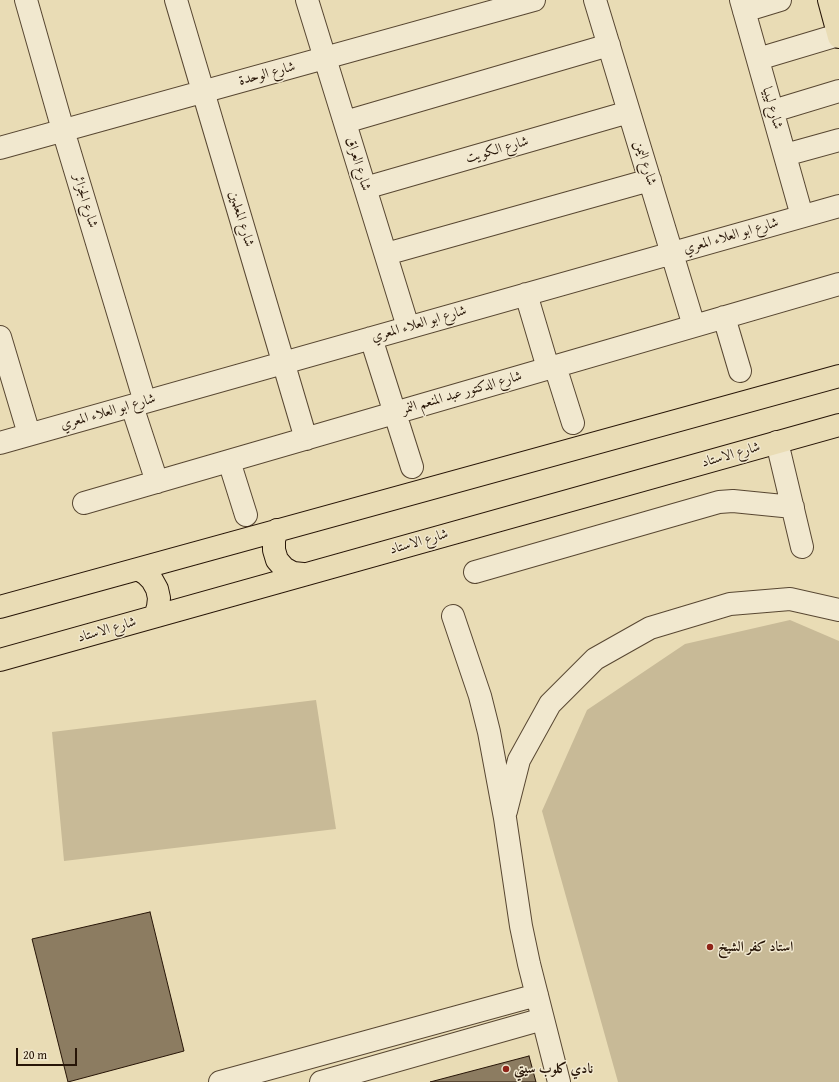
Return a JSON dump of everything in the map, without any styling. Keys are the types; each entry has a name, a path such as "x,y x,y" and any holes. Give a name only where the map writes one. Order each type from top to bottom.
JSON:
{"main road":[{"path":"832,1 839,36"},
{"path":"0,607 839,376"},
{"name":"شارع الاستاد","path":"0,660 839,425"},
{"path":"277,530 274,540 274,550 277,560 284,568 293,573 303,574"},
{"path":"138,569 152,580 157,589 159,603 155,616"}],"street":[{"name":"شارع الجزائر","path":"26,0 139,404 156,482"},
{"name":"شارع المعلمين","path":"176,0 306,439"},
{"name":"شارع العراق","path":"307,0 408,327"},
{"name":"شارع الوحدة","path":"0,148 534,0"},
{"name":"شارع اليمن","path":"595,0 694,326"},
{"path":"743,5 780,0"},
{"name":"شارع ليبيا","path":"743,5 802,216"},
{"path":"758,59 839,36"},
{"path":"345,122 609,45"},
{"path":"773,111 839,91"},
{"name":"شارع الكويت","path":"365,188 629,112"},
{"path":"785,155 839,140"},
{"path":"386,254 650,180"},
{"name":"شارع ابو العلاء المعري","path":"0,443 839,206"},
{"name":"شارع الدكتور عبد المنعم النمر","path":"84,503 839,284"},
{"path":"526,294 573,423"},
{"path":"724,317 740,371"},
{"path":"0,337 29,434"},
{"path":"371,338 412,467"},
{"path":"777,442 802,547"},
{"path":"229,461 246,514"},
{"path":"475,572 719,502 733,501 793,507"},
{"path":"505,818 519,760 550,704 595,659 650,628 730,604 790,599 839,610"},
{"path":"453,616 486,718 505,818 521,926 559,1082"},
{"path":"220,1082 537,995"},
{"path":"321,1082 543,1019"}],"shaded area":[{"name":"استاد كفر الشيخ","path":"790,620 839,641 839,1082 618,1082 542,811 587,710 685,644"},
{"path":"316,700 336,829 64,861 52,732"}],"building":[{"path":"150,912 184,1051 68,1082 32,939"},
{"name":"نادي كلوب سيتي","path":"529,1056 536,1082 430,1082"}],"place":[{"name":"استاد كفر الشيخ","path":"710,947"},
{"name":"نادي كلوب سيتي","path":"506,1069"}]}
